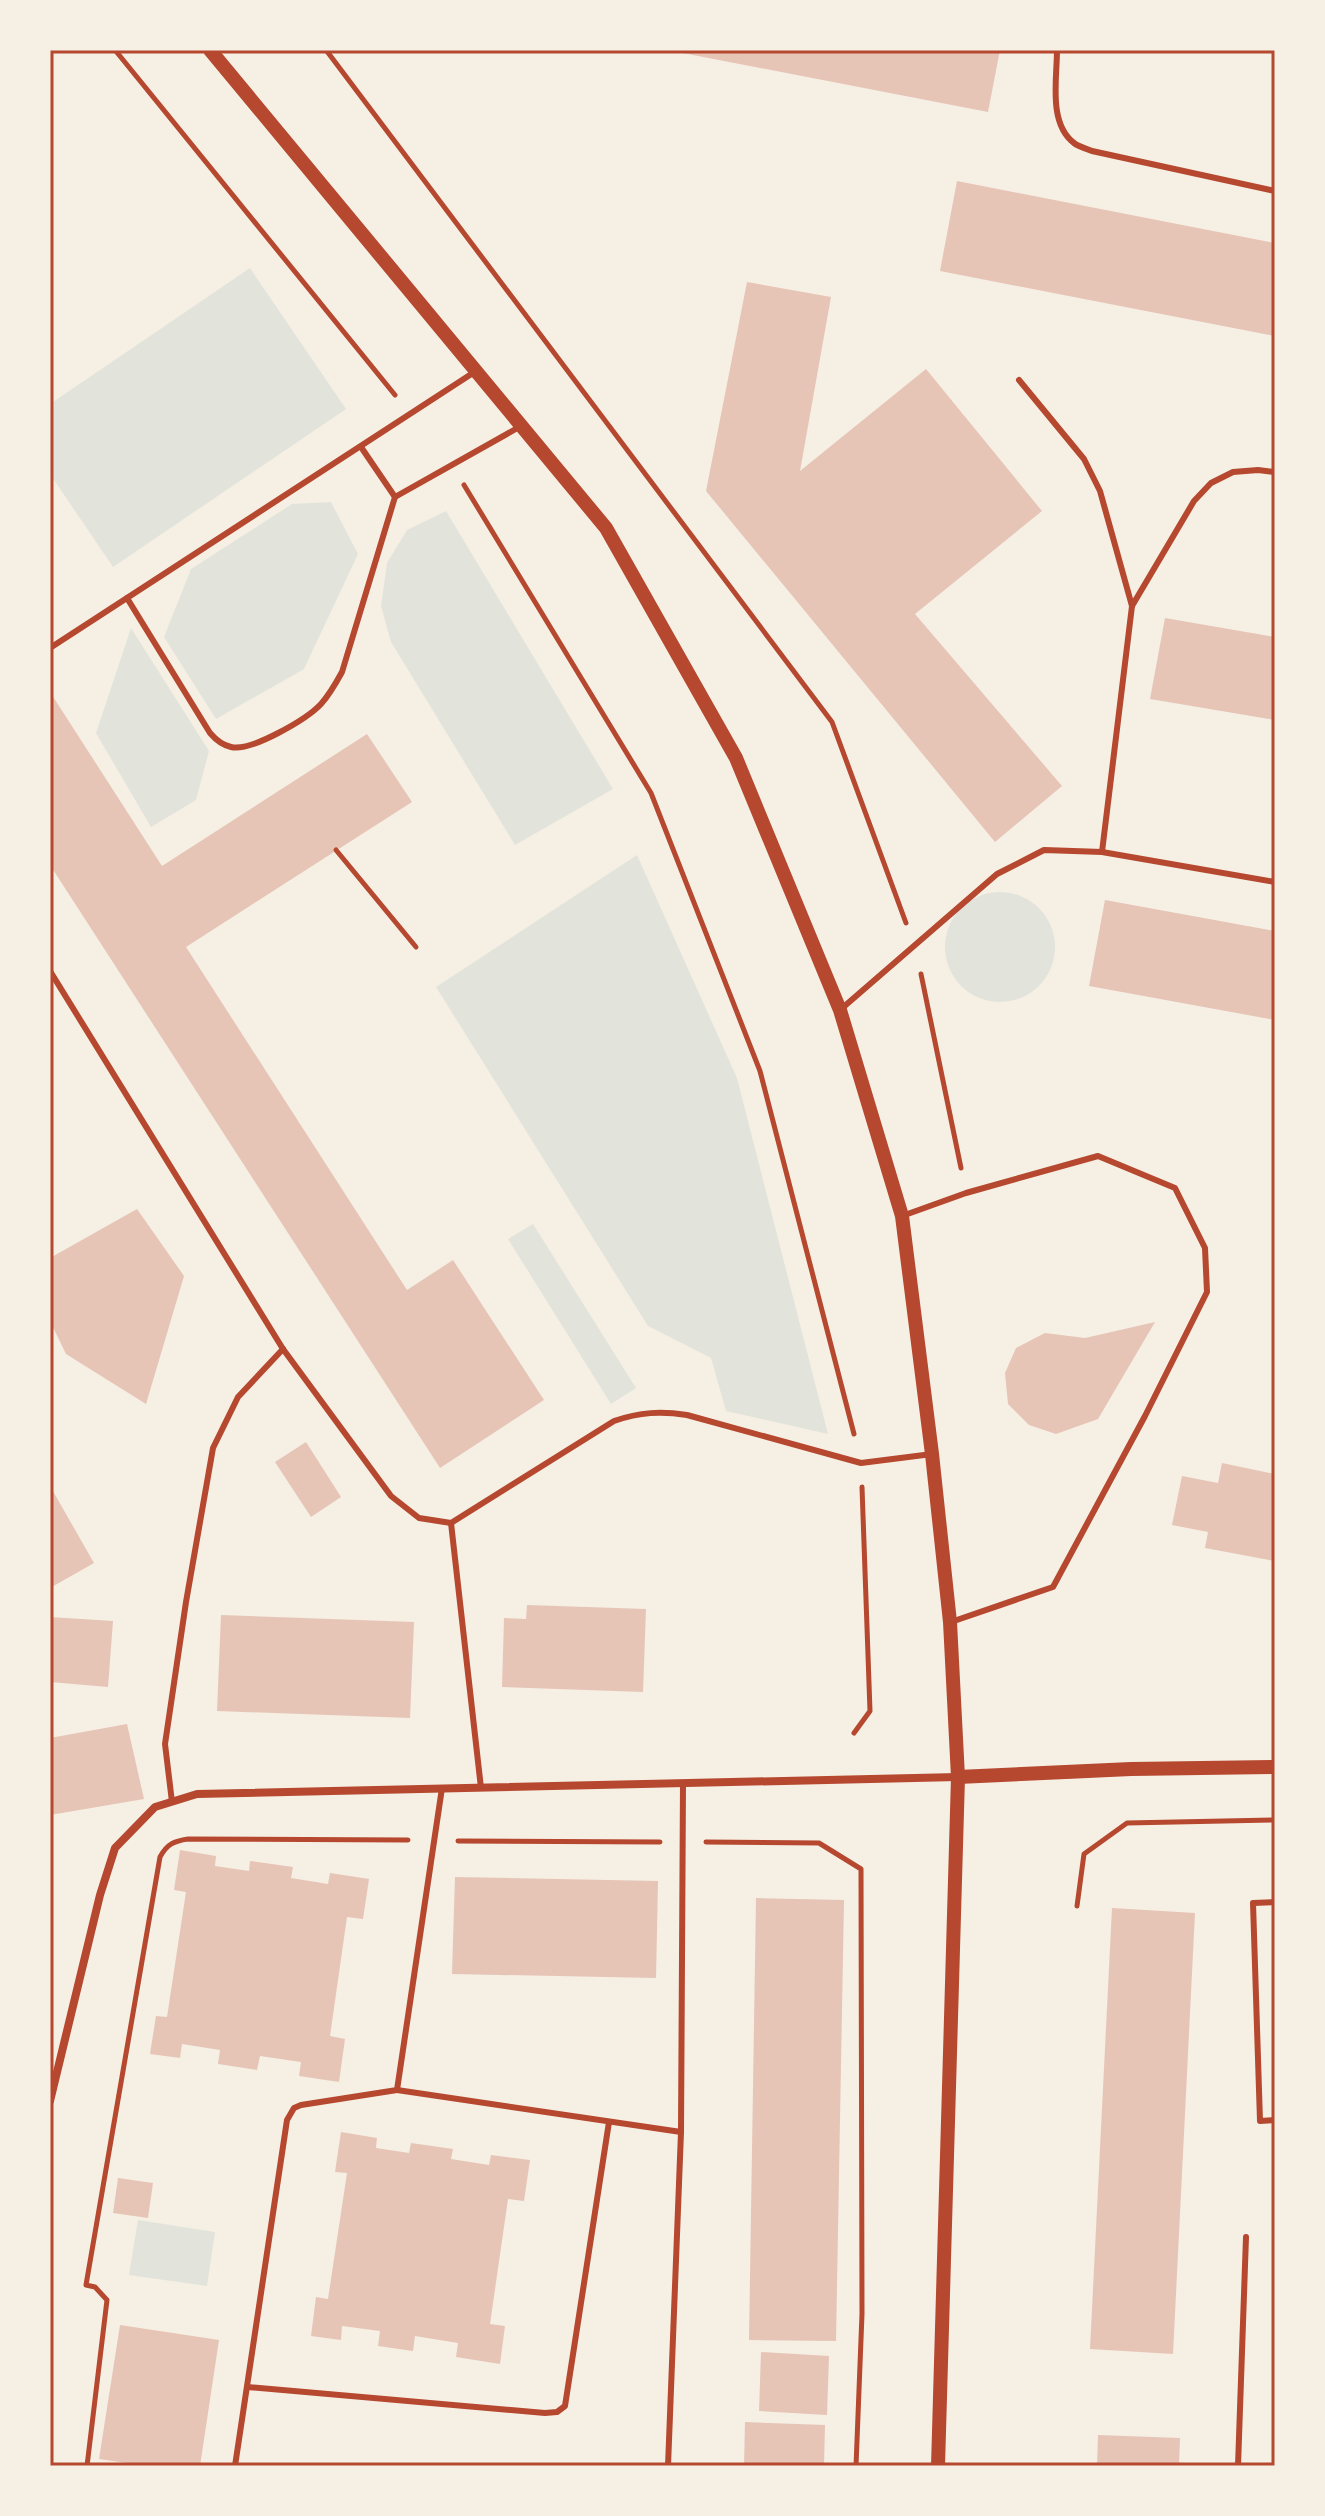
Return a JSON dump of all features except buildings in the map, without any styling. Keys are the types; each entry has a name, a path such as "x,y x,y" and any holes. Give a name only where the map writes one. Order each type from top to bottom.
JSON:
{"street":[{"path":"210,50 606,528 736,758 840,1010 902,1216 950,1622 958,1777 938,2466"},
{"path":"50,2101 100,1895 115,1848 155,1807 197,1794 1275,1767"}],"lane":[{"path":"1057,50 1057,107 1061,126 1074,143 1092,151 1275,191"},
{"path":"50,648 476,371"},
{"path":"1019,380 1084,459 1100,491 1132,606 1102,852"},
{"path":"127,598 210,733 218,742 229,747 242,748 253,744 319,707 332,690 342,672 395,497 521,425"},
{"path":"361,447 395,497"},
{"path":"1132,606 1194,501 1211,483 1233,472 1275,472"},
{"path":"840,1010 997,874 1044,850 1102,852 1275,882"},
{"path":"50,971 283,1349 391,1496 419,1518 451,1523 614,1421 634,1414 663,1411 687,1415 861,1463 932,1454"},
{"path":"902,1216 966,1193 1098,1156 1175,1188 1205,1248 1207,1292 1145,1416 1053,1587 950,1622"},
{"path":"172,1802 165,1744 213,1448 238,1397 283,1349"},
{"path":"451,1523 481,1788"},
{"path":"668,2466 681,2132 683,1783"},
{"path":"397,2090 442,1788"},
{"path":"1275,1902 1253,1903 1260,2121 1275,2120"},
{"path":"235,2466 289,2112 294,2108 397,2090 681,2132"},
{"path":"247,2387 557,2412 565,2406 609,2122"},
{"path":"1238,2466 1246,2237"}],"path":[{"path":"115,50 410,412"},
{"path":"326,50 832,722 915,947 966,1193"},
{"path":"452,466 651,793 760,1071 861,1463 870,1711 854,1733"},
{"path":"336,850 416,947"},
{"path":"1077,1906 1084,1854 1127,1823 1275,1820"},
{"path":"87,2466 107,2300 95,2287 86,2285 160,1857 164,1848 174,1841 188,1839 819,1843 861,1869 862,2314 856,2466"}],"shaded area":[{"path":"250,268 346,409 113,567 50,474 50,404"},
{"path":"331,502 358,554 304,669 216,719 164,637 191,569 292,504"},
{"path":"446,511 613,789 515,845 391,642 381,606 387,563 407,530"},
{"path":"131,628 209,751 196,800 151,827 96,733"},
{"path":"637,855 737,1078 828,1434 726,1411 711,1358 648,1326 436,987"},
{"path":"1000,892 1021,896 1039,908 1051,926 1055,947 1051,968 1039,986 1021,998 1000,1002 979,998 961,986 949,968 945,947 949,926 961,908 979,896"},
{"path":"533,1224 636,1388 611,1404 508,1239"},
{"path":"138,2220 215,2232 207,2286 129,2275"}]}
